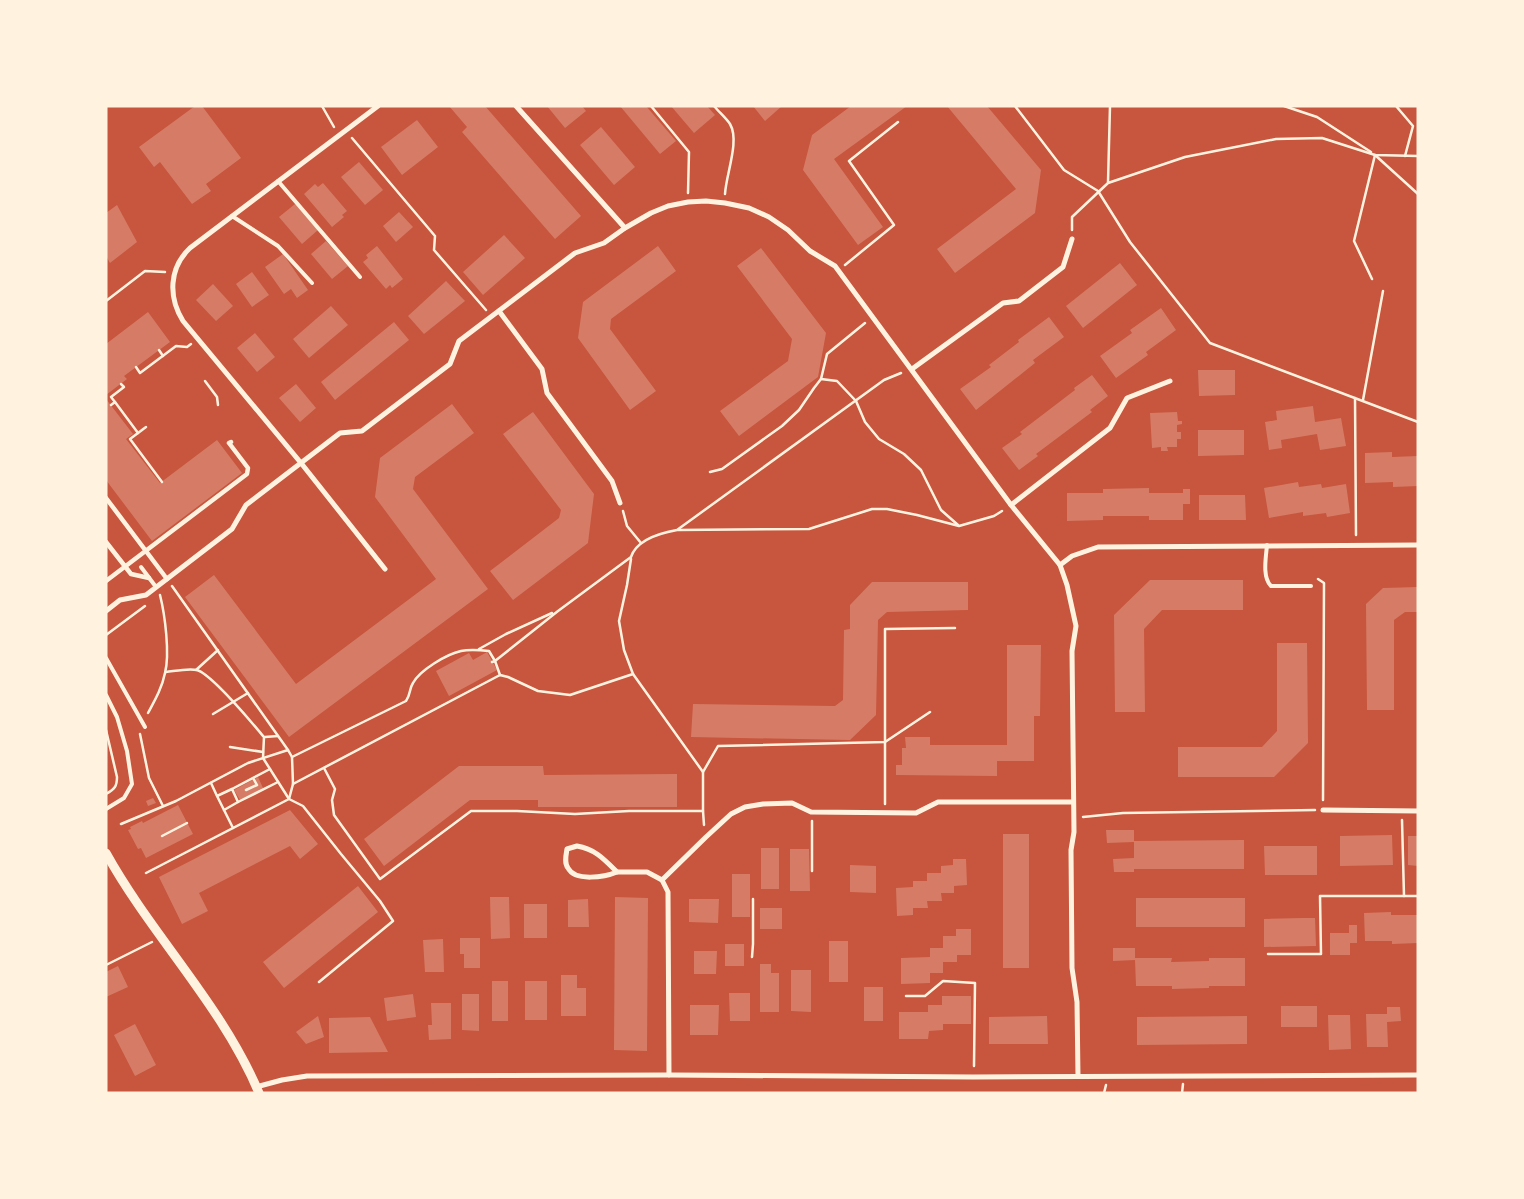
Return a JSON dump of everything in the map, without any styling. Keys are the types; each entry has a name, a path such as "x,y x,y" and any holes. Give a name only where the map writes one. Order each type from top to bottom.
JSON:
{"street":[{"path":"378,106 190,248 184,254 174,272 173,294 183,321 384,569"},
{"path":"516,106 625,228"},
{"path":"106,611 120,600 146,595 232,529 246,505 300,463 340,433 362,431 450,364 460,341 575,253 604,243 652,212 688,202 725,203 749,208 769,217 788,230 810,251 835,266 874,316 1011,504 1060,565 1067,585 1076,626 1072,651 1074,832 1070,850 1072,968 1077,1002 1078,1076"},
{"path":"912,369 1003,303 1019,301 1063,267 1072,239"},
{"path":"499,311 542,369 548,393 612,481 620,503"},
{"path":"1011,504 1110,428 1127,398 1170,380"},
{"path":"106,581 247,474 248,468 230,442"},
{"path":"230,456 236,452"},
{"path":"106,498 167,579"},
{"path":"106,542 131,574 150,578"},
{"path":"1060,565 1072,556 1098,547 1418,545"},
{"path":"662,880 731,814 745,807 792,803 811,812 916,813 938,802 1073,802"},
{"path":"1323,810 1418,811"},
{"path":"616,872 589,848 577,846 566,849 567,868 572,873 590,877 607,876 616,872 647,872 662,880 668,892 669,1075"},
{"path":"107,855 130,895 216,1014 257,1090 282,1080 307,1076 669,1075 974,1077 1418,1075"}],"lane":[{"path":"278,181 360,277"},
{"path":"232,216 278,246 312,283"},
{"path":"1267,545 1266,577 1268,584 1271,586 1310,586"},
{"path":"141,567 156,587"},
{"path":"106,658 144,725"},
{"path":"106,695 117,717 125,743 132,784 124,798 106,809"}],"path":[{"path":"322,106 340,136"},
{"path":"651,106 689,152 688,202"},
{"path":"714,106 730,125 733,135 725,203"},
{"path":"1015,106 1064,170 1098,192 1130,242 1210,344 1418,422"},
{"path":"1108,183 1110,106"},
{"path":"1284,106 1317,117 1375,155 1418,194"},
{"path":"1396,106 1413,126 1405,156"},
{"path":"839,271 894,225 849,161 898,122"},
{"path":"346,131 435,236 434,250 484,306 490,318"},
{"path":"1072,239 1072,217 1108,183 1185,157 1276,139 1322,138 1375,155 1418,156"},
{"path":"1372,279 1354,241 1375,155"},
{"path":"106,300 145,271 174,272"},
{"path":"1362,401 1383,291"},
{"path":"710,472 722,470 782,426 799,410 822,379 827,354 874,316"},
{"path":"136,367 140,373 176,346 187,346 190,344"},
{"path":"159,350 163,356"},
{"path":"677,530 884,380 912,369"},
{"path":"822,379 837,381 856,400 865,422 879,439 904,454 921,470 941,510 958,526"},
{"path":"205,381 217,397 218,405"},
{"path":"111,397 115,391 124,387 121,384"},
{"path":"106,396 111,397 138,433"},
{"path":"1355,398 1356,544"},
{"path":"111,405 115,402"},
{"path":"125,423 129,420"},
{"path":"146,427 130,439 148,466 162,482"},
{"path":"620,503 628,526 641,544"},
{"path":"703,772 634,674 624,650 618,621 627,585 631,558 633,552 641,544 658,534 677,530 809,529 872,509 887,509 958,526 994,516 1011,504"},
{"path":"494,661 558,611 631,558"},
{"path":"1074,817 1124,813 1323,810 1324,583 1314,576 1310,586"},
{"path":"146,873 289,799 293,784 292,757 288,750 167,579"},
{"path":"152,600 160,594 167,656 166,672 162,686 139,732 149,778 163,806"},
{"path":"106,635 144,606"},
{"path":"478,650 506,634 558,611"},
{"path":"884,813 885,629 955,628"},
{"path":"196,670 218,650"},
{"path":"292,757 406,701 410,695 411,685 420,674 442,659 460,651 489,651 500,675"},
{"path":"166,672 196,670 205,674 234,702 264,737 263,758 289,799 303,806 380,901 393,921 319,982"},
{"path":"293,784 500,675 538,691 570,695 634,674"},
{"path":"213,714 248,693"},
{"path":"706,837 702,811 703,772 718,746 885,742 930,712"},
{"path":"106,730 117,777 117,784 114,790 106,794"},
{"path":"264,737 278,736"},
{"path":"230,748 264,752"},
{"path":"121,824 211,783 248,763 288,750"},
{"path":"324,768 335,789 332,800 334,815 380,879 471,811 575,814 629,811 702,811"},
{"path":"217,796 270,769"},
{"path":"253,778 260,791"},
{"path":"224,810 278,782"},
{"path":"211,783 233,828"},
{"path":"246,790 257,785"},
{"path":"232,789 238,802"},
{"path":"1402,811 1404,896"},
{"path":"811,812 812,871"},
{"path":"162,836 187,823"},
{"path":"1268,954 1321,954 1320,896 1418,896"},
{"path":"752,957 753,899"},
{"path":"106,966 160,938"},
{"path":"906,996 925,996 942,981 975,983 974,1077"}],"building":[{"path":"195,106 202,106 241,158 206,184 211,191 192,204 160,162 154,167 139,147"},
{"path":"449,106 485,106 581,216 555,239 462,132 467,127"},
{"path":"547,106 582,106 586,111 565,128"},
{"path":"620,106 646,106 676,141 660,154"},
{"path":"671,106 707,106 715,115 694,133"},
{"path":"753,106 782,106 765,121"},
{"path":"851,106 907,106 834,159 883,227 858,245 803,170 812,135"},
{"path":"947,106 987,106 1041,170 1035,213 955,273 937,249 1016,189"},
{"path":"417,120 438,147 402,175 381,147"},
{"path":"601,127 635,167 614,185 580,145"},
{"path":"359,162 383,190 365,205 341,177"},
{"path":"323,183 347,211 342,215 344,217 332,227 304,194 315,184 318,187"},
{"path":"295,204 318,230 302,244 279,217"},
{"path":"117,205 137,242 110,263 106,256 106,213"},
{"path":"399,212 413,227 396,242 383,226"},
{"path":"504,235 525,258 483,295 463,272"},
{"path":"326,241 348,266 332,279 311,254"},
{"path":"377,246 403,279 392,288 390,285 386,289 363,262 368,258 366,255"},
{"path":"658,246 676,271 611,319 610,329 656,391 630,410 578,338 583,302"},
{"path":"761,248 826,333 818,377 739,436 720,411 788,361 792,339 737,266"},
{"path":"283,254 308,290 297,298 291,289 284,294 265,267"},
{"path":"1120,263 1137,285 1083,328 1066,306"},
{"path":"252,272 269,295 252,307 236,284"},
{"path":"446,281 465,301 424,334 408,316"},
{"path":"213,284 233,306 216,321 196,300"},
{"path":"331,306 348,325 309,358 293,339"},
{"path":"1161,308 1176,330 1146,352 1148,355 1116,378 1100,356 1132,333 1130,330"},
{"path":"148,312 170,342 124,376 127,379 106,395 106,344"},
{"path":"1049,317 1064,337 1033,360 1035,363 976,410 960,389 991,367 989,365"},
{"path":"394,322 409,340 335,400 321,382"},
{"path":"255,333 275,357 257,372 237,348"},
{"path":"1198,370 1235,370 1235,395 1199,396"},
{"path":"1092,375 1108,396 1090,410 1092,412 1036,454 1038,456 1019,470 1002,448 1022,434 1020,432"},
{"path":"296,384 316,408 300,422 279,398"},
{"path":"106,399 133,434 126,439 160,483 217,440 242,473 152,541 106,480"},
{"path":"452,404 474,433 415,477 413,489 488,589 289,737 185,597 214,575 296,684 436,579 375,497 380,458"},
{"path":"1313,406 1315,422 1341,418 1346,446 1320,450 1317,434 1281,440 1282,448 1269,450 1265,422 1277,420 1276,411"},
{"path":"533,412 594,494 588,543 513,600 490,571 559,518 561,510 503,434"},
{"path":"1177,412 1178,421 1182,421 1182,424 1177,425 1177,432 1181,432 1181,439 1177,439 1177,447 1167,447 1168,451 1161,451 1161,447 1152,448 1150,413"},
{"path":"1198,430 1244,430 1244,455 1198,456"},
{"path":"1392,452 1392,457 1418,456 1418,486 1393,487 1393,482 1365,483 1365,453"},
{"path":"1298,482 1299,487 1321,484 1322,488 1346,484 1350,513 1327,517 1326,513 1303,516 1303,512 1269,518 1264,488"},
{"path":"1149,488 1149,493 1183,493 1183,489 1190,489 1190,504 1183,504 1183,520 1149,520 1149,516 1103,516 1103,520 1067,521 1067,493 1103,493 1103,489"},
{"path":"1199,495 1245,495 1246,520 1199,520"},
{"path":"1150,580 1243,580 1243,610 1162,610 1144,629 1145,712 1115,712 1114,615"},
{"path":"872,582 968,582 968,610 887,612 878,620 876,715 850,740 691,737 693,704 835,706 843,700 844,630 850,629 850,605"},
{"path":"1418,587 1418,612 1405,612 1394,620 1394,710 1367,710 1366,604 1383,588"},
{"path":"1277,643 1307,643 1308,743 1274,777 1178,777 1178,747 1262,747 1277,731"},
{"path":"1007,645 1041,645 1040,716 1034,716 1034,761 997,761 997,776 896,775 896,765 902,765 902,748 906,748 905,737 930,737 930,745 1007,745"},
{"path":"487,652 497,670 449,696 436,671 469,653 473,660"},
{"path":"459,766 543,766 544,775 677,774 677,807 538,807 538,800 470,800 384,866 364,839"},
{"path":"258,777 263,788 240,800 234,790"},
{"path":"153,798 156,803 148,806 146,801"},
{"path":"178,805 193,834 146,858 141,848 138,849 128,830 142,821 143,823"},
{"path":"290,810 318,844 300,859 290,846 199,893 208,911 182,924 159,877"},
{"path":"1106,830 1134,830 1134,842 1107,843"},
{"path":"1003,834 1029,834 1029,968 1003,968"},
{"path":"1392,835 1393,865 1340,866 1340,836"},
{"path":"1408,836 1418,836 1418,866 1408,865"},
{"path":"1244,840 1244,869 1134,869 1134,872 1114,872 1113,859 1134,858 1134,841"},
{"path":"1264,846 1317,846 1317,875 1265,875"},
{"path":"761,848 779,848 779,889 761,889"},
{"path":"790,849 809,849 810,891 790,891"},
{"path":"953,859 966,859 967,885 954,886 954,893 941,893 942,901 927,901 928,908 913,908 913,915 897,916 896,888 913,887 913,881 927,881 927,873 941,873 941,866 953,865"},
{"path":"850,865 876,866 876,893 850,892"},
{"path":"732,874 750,874 750,917 732,917"},
{"path":"358,886 378,912 284,988 263,962"},
{"path":"490,897 509,897 510,938 491,939"},
{"path":"615,897 648,898 647,1051 614,1050"},
{"path":"1136,898 1245,898 1245,927 1136,927"},
{"path":"588,899 589,927 568,927 568,900"},
{"path":"689,899 719,899 718,923 689,922"},
{"path":"524,904 547,904 547,938 524,938"},
{"path":"760,908 782,908 782,929 760,929"},
{"path":"1391,912 1391,915 1418,915 1418,943 1392,944 1392,941 1365,941 1364,913"},
{"path":"1315,918 1316,946 1264,947 1264,919"},
{"path":"1349,925 1357,925 1357,943 1350,943 1350,955 1330,955 1330,933 1349,933"},
{"path":"956,929 971,929 971,955 957,955 957,962 943,962 943,973 930,973 930,983 901,984 901,958 930,957 930,948 943,948 943,936 956,936"},
{"path":"460,938 480,938 480,968 464,968 464,954 460,954"},
{"path":"443,939 444,972 425,972 423,940"},
{"path":"829,941 848,941 848,982 829,982"},
{"path":"725,944 744,944 744,966 725,966"},
{"path":"1113,948 1135,948 1135,958 1172,958 1171,962 1209,961 1209,958 1245,958 1245,986 1172,989 1172,986 1136,986 1135,960 1113,961"},
{"path":"694,951 717,951 716,974 694,974"},
{"path":"760,964 771,964 771,973 779,973 779,1012 760,1012"},
{"path":"118,966 128,987 106,997 106,972"},
{"path":"791,970 811,970 811,1012 791,1011"},
{"path":"561,975 577,975 577,988 586,988 586,1016 561,1016"},
{"path":"492,981 508,981 508,1021 492,1021"},
{"path":"525,981 547,981 547,1020 525,1020"},
{"path":"864,987 883,987 883,1021 864,1021"},
{"path":"729,993 750,993 750,1021 730,1021"},
{"path":"413,994 416,1017 387,1021 384,998"},
{"path":"462,994 479,994 479,1031 462,1030"},
{"path":"942,996 971,996 971,1024 943,1024 943,1030 929,1031 928,1039 899,1039 899,1012 928,1012 928,1005 942,1005"},
{"path":"431,1003 451,1003 451,1039 429,1040 428,1025 432,1025"},
{"path":"690,1005 719,1005 718,1035 690,1035"},
{"path":"1281,1006 1317,1006 1317,1027 1281,1027"},
{"path":"1387,1007 1400,1007 1401,1021 1387,1022 1388,1047 1367,1047 1366,1014 1387,1014"},
{"path":"1328,1015 1350,1015 1351,1049 1329,1050"},
{"path":"318,1016 324,1037 306,1044 296,1032"},
{"path":"1047,1016 1048,1044 989,1044 989,1017"},
{"path":"1247,1016 1247,1044 1137,1045 1137,1017"},
{"path":"370,1017 388,1052 329,1053 329,1018"},
{"path":"135,1024 156,1065 135,1076 114,1035"}]}
